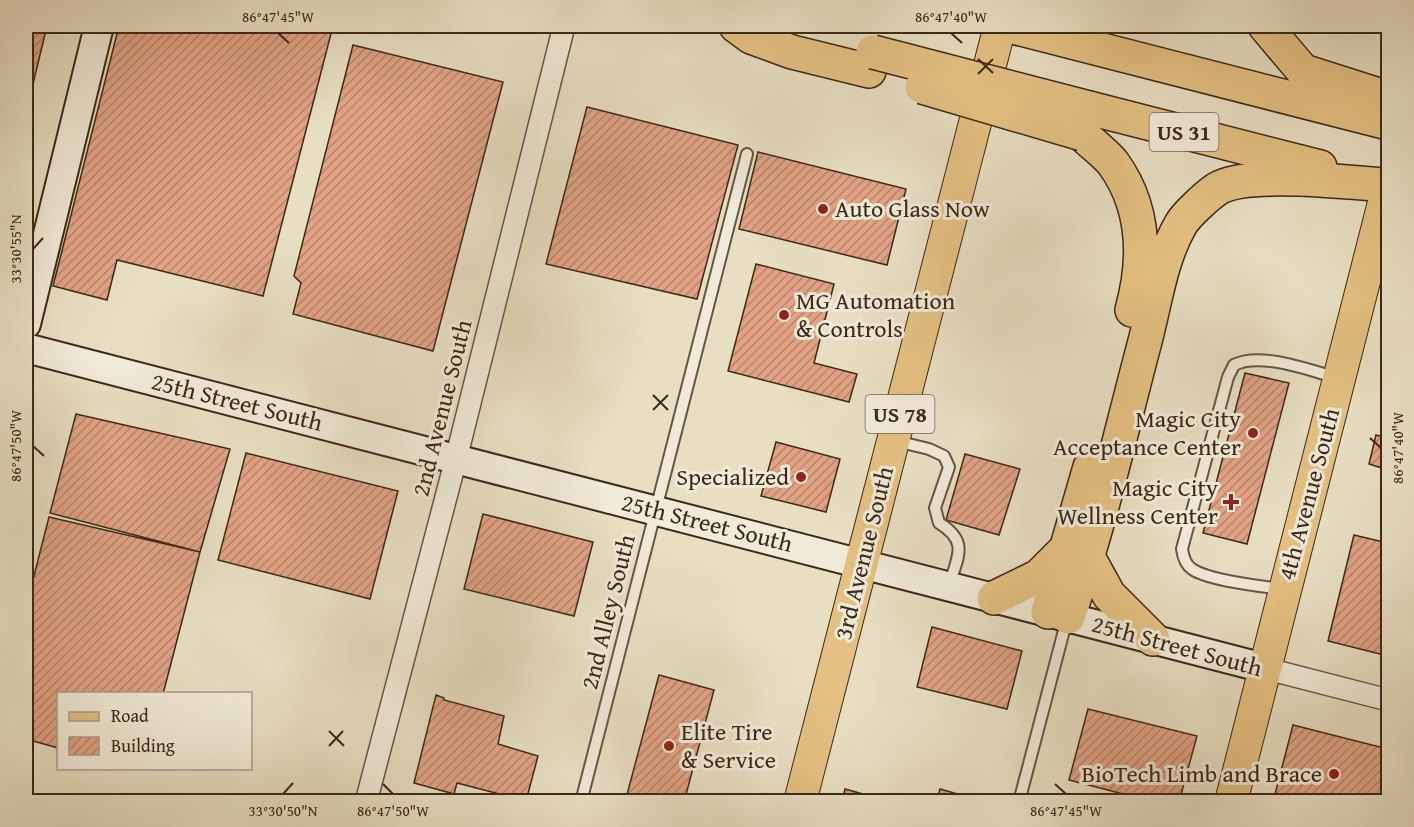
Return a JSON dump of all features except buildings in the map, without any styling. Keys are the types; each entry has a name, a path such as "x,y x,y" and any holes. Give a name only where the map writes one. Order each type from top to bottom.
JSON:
{"highway":[{"path":"736,26 751,37 792,52 871,61"},
{"path":"772,26 871,61 1086,121 1134,200 1141,240 1138,288 1100,430 1077,553 1039,576 994,598"},
{"name":"US 31","path":"1017,26 1104,50 1298,85 1389,123"},
{"path":"1265,26 1298,85 1389,98"},
{"name":"US 31","path":"1086,121 1276,167"},
{"path":"1058,614 1153,312 1163,265 1182,222 1218,188 1248,180 1276,167 1389,185"},
{"path":"1077,553 1110,595 1153,639"}],"main road":[{"name":"3rd Avenue South","path":"800,801 893,440 1017,26"},
{"name":"4th Avenue South","path":"1231,801 1389,185"}],"street":[{"path":"26,324 99,26"},
{"name":"2nd Avenue South","path":"366,801 456,459 564,26"},
{"name":"25th Street South","path":"26,348 1389,700"}],"lane":[{"name":"2nd Alley South","path":"581,801 747,154"},
{"path":"1284,589 1244,584 1192,569 1184,558 1182,549 1228,377 1234,365 1249,360 1269,361 1339,378"},
{"path":"893,440 929,449 944,456 949,467 935,508 939,523 953,532 959,544 949,587"},
{"path":"1019,801 1058,614"}],"place":[{"name":"Auto Glass Now","path":"823,209"},
{"name":"MG Automation & Controls","path":"784,315"},
{"name":"Magic City Acceptance Center","path":"1253,433"},
{"name":"Specialized","path":"801,477"},
{"name":"Magic City Wellness Center","path":"1231,502"},
{"name":"Elite Tire & Service","path":"669,746"},
{"name":"BioTech Limb and Brace","path":"1334,774"}]}
